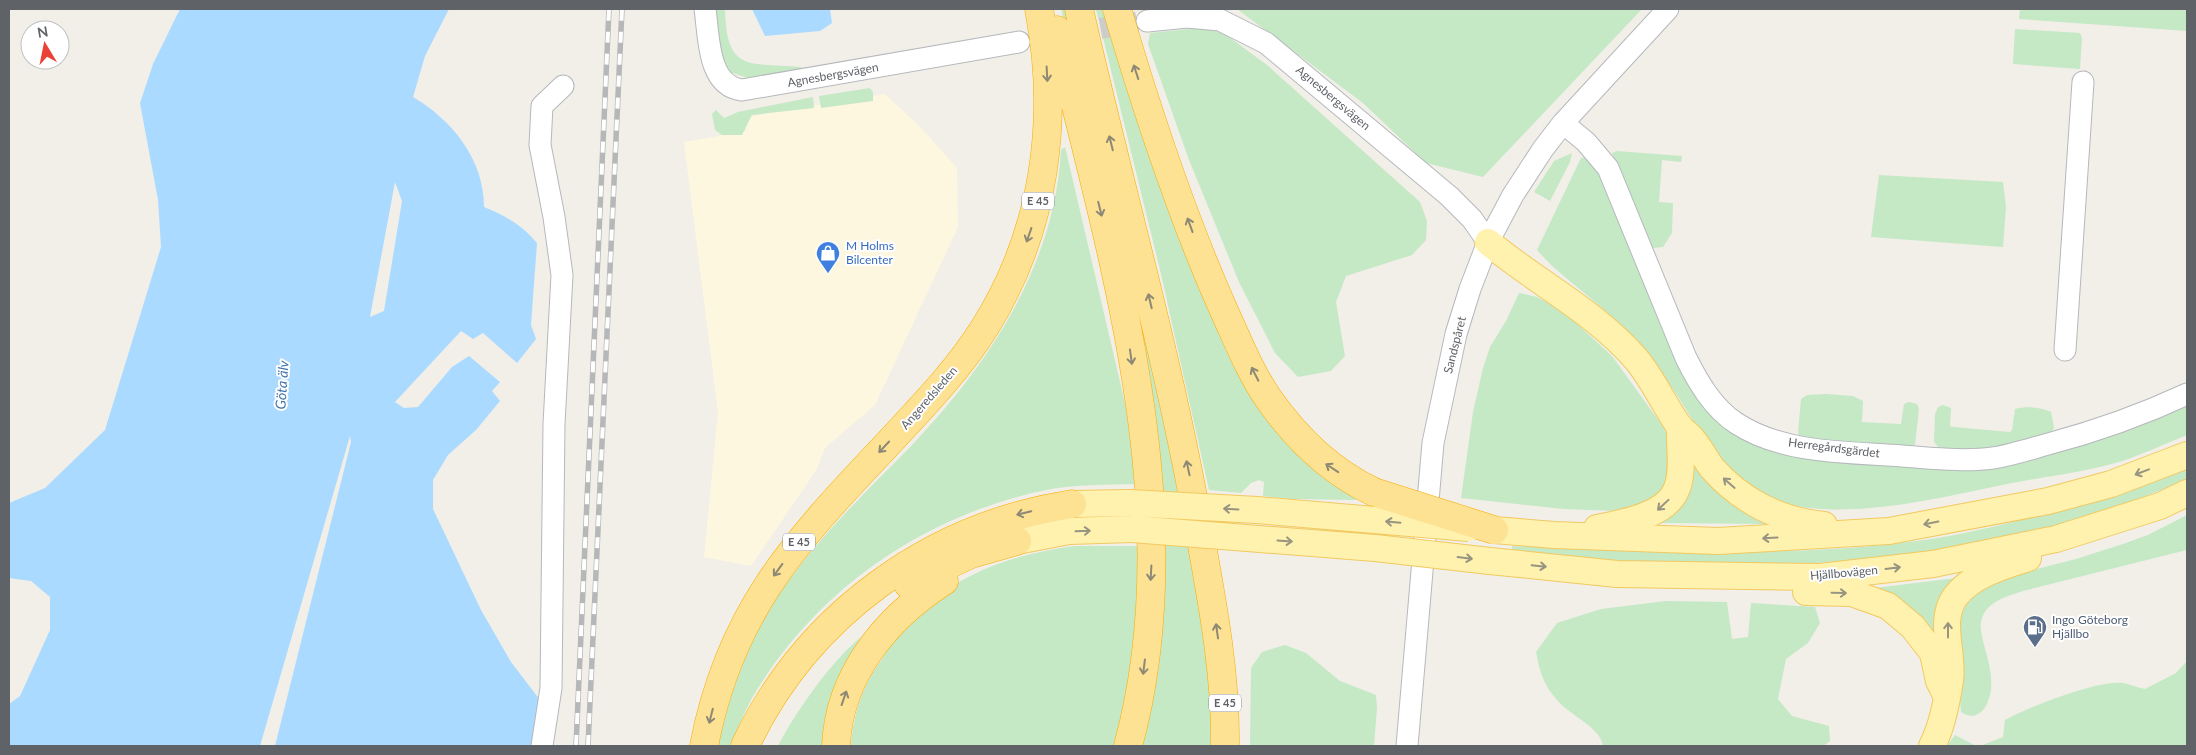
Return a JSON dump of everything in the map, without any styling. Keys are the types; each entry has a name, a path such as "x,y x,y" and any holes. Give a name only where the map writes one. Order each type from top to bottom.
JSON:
{"highway":[{"name":"Angeredsleden","path":"704,746 715,699 728,661 745,621 760,594 819,519 947,378 985,327 1016,269 1037,206 1044,175 1048,132 1045,42 1038,9"},
{"path":"1052,9 1125,311 1149,481 1152,561 1149,618 1143,675 1128,746"},
{"name":"E 45","path":"1079,9 1189,473 1213,602 1221,661 1225,746"},
{"path":"1117,9 1154,128 1206,269 1241,347 1266,395 1304,444 1324,463 1354,483 1374,492 1494,530"},
{"path":"745,746 770,699 795,663 831,623 868,591 918,558 969,533 1018,515 1072,504"},
{"path":"763,746 779,718 817,664 842,636 874,608 918,578 971,554 1017,540"},
{"path":"836,746 842,707 850,683 871,648 890,624 933,588 1017,540"}],"main road":[{"path":"1488,242 1522,269 1555,290 1592,318 1636,360 1680,427 1692,439 1712,468 1764,510 1814,524 1889,531"},
{"path":"1554,535 1625,523 1658,510 1677,489 1680,468 1680,427"},
{"path":"1072,504 1130,503 1257,510 1554,535 1718,541 1889,531 2048,502 2111,484 2187,455"},
{"name":"Hjällbovägen","path":"1017,540 1069,531 1132,529 1375,548 1617,574 1820,577 1933,564 2056,539 2160,506 2187,493"},
{"path":"1932,746 1950,678 1948,629 1950,606 1962,590 1976,578 2008,564 2096,539 2160,506"},
{"path":"1617,574 1720,591 1852,593 1861,596 1888,606 1913,627 1933,653 1939,681 1946,695"}],"street":[{"name":"Agnesbergsvägen","path":"705,9 714,64 718,74 728,86 742,90 1019,42"},
{"name":"Sandspåret","path":"1406,746 1433,443 1456,334 1488,242 1513,195 1563,123 1668,9"},
{"name":"Agnesbergsvägen","path":"1147,21 1187,17 1220,20 1266,43 1449,196 1472,219 1488,242"},
{"path":"2065,350 2083,82"},
{"path":"542,746 551,688 554,424 562,275 554,217 540,145 542,106 562,86"},
{"name":"Herregårdsgärdet","path":"1563,123 1586,142 1608,168 1686,358 1698,382 1722,411 1736,423 1760,435 1787,444 1842,451 1924,457 1993,458 2100,430 2187,394"}],"shaded area":[{"path":"885,94 919,126 957,168 958,227 875,405 825,448 817,469 751,566 704,557 718,413 684,142 746,131 745,117"}],"green space":[{"path":"714,9 725,9 730,45 737,55 745,61 756,64 801,67 805,72 754,80 730,72 723,58"},
{"path":"1061,9 1066,9 1107,176 1186,526 1205,637 1209,674 1211,746 1141,746 1158,642 1092,138"},
{"path":"1096,9 1107,9 1291,447 1321,476 1353,496 1356,500 1292,499 1263,496 1264,482 1259,480 1251,483 1241,493 1209,490 1161,274"},
{"path":"1237,9 1642,9 1483,177 1426,163 1363,103"},
{"path":"2020,9 2187,9 2187,31 2019,19"},
{"path":"1198,28 1222,32 1267,65 1420,202 1427,221 1426,240 1412,255 1346,276 1336,302 1345,356 1331,371 1298,377 1275,353 1239,282 1189,160 1148,44 1150,33"},
{"path":"2015,29 2080,33 2082,38 2080,69 2013,64"},
{"path":"870,88 873,92 873,101 821,108 819,96"},
{"path":"813,97 814,108 752,115 742,135 722,135 715,130 712,114 716,110 724,118 738,112"},
{"path":"1065,147 1125,403 1137,484 1080,486 1046,490 1001,502 957,518 916,538 877,563 841,591 807,623 778,659 752,698 730,746 718,746 740,670 765,616 776,599 823,537 941,413 968,380 1014,309 1032,272 1046,233 1056,192 1061,150"},
{"path":"1617,151 1682,156 1681,162 1662,160 1659,202 1673,203 1672,233 1663,247 1653,248 1649,244 1612,153"},
{"path":"1572,153 1570,162 1550,201 1534,192 1554,161"},
{"path":"1586,157 1598,169 1623,223 1737,433 1950,467 2187,401 2187,435 2108,465 1915,502 1842,509 1808,508 1777,501 1750,488 1736,477 1702,436 1659,369 1641,347 1615,320 1558,271 1537,250 1581,158"},
{"path":"1879,175 2003,182 2006,207 2003,247 1871,237"},
{"path":"1519,293 1537,297 1552,305 1575,322 1612,356 1664,428 1670,444 1669,480 1649,505 1617,511 1563,509 1461,498 1473,412 1483,368 1490,347 1506,321"},
{"path":"1807,395 1853,396 1863,401 1862,422 1901,424 1904,404 1909,402 1917,404 1919,409 1915,445 1909,447 1813,441 1799,437 1801,399"},
{"path":"1943,405 1951,408 1950,426 1954,427 2010,432 2012,430 2015,409 2029,407 2051,412 2054,428 2050,434 1980,451 1939,448 1934,442 1935,414 1938,407"},
{"path":"1691,457 1768,524 1659,523"},
{"path":"2187,467 2187,480 2081,518 2015,536 1922,553 1828,562 1734,566 1624,562 1512,552 1512,546 1734,552 1845,548 1900,543 1955,535 2014,522"},
{"path":"2187,515 2187,550 2023,591 1999,600 1989,607 1982,618 1981,626 1990,667 1991,690 1988,701 1980,713 1972,716 1961,712 1955,625 1972,592 2013,575 2076,559 2123,544 2148,535"},
{"path":"1074,546 1140,546 1134,653 1116,746 851,746 857,711 872,674 890,643 933,601 962,580 1008,560"},
{"path":"1956,578 1936,636 1875,588"},
{"path":"1666,601 1727,602 1732,639 1748,637 1751,603 1815,607 1820,623 1808,643 1786,659 1778,699 1792,716 1829,726 1830,741 1823,746 1603,746 1597,733 1564,707 1546,685 1536,652 1557,623 1601,609"},
{"path":"867,633 844,674 832,701 824,730 823,746 778,746 794,718 817,685 843,654"},
{"path":"1285,645 1306,653 1340,681 1376,695 1377,708 1374,746 1250,746 1251,668 1262,652"},
{"path":"2187,661 2187,746 1980,746 2003,737 2005,720 2030,708 2081,690 2111,683 2123,683 2145,689 2176,673"},
{"path":"1955,735 1976,746 1947,746"}],"water":[{"name":"Göta älv","path":"180,9 449,9 425,56 413,97 441,117 463,143 472,157 478,173 483,189 484,207 513,222 537,243 531,325 536,339 517,363 483,333 473,339 461,331 395,402 404,408 418,407 452,367 469,356 500,382 492,391 500,401 476,430 448,455 433,480 433,509 481,610 511,662 540,700 534,746 275,746 351,442 350,436 260,746 9,746 9,704 20,696 50,630 50,597 31,581 9,578 9,503 45,488 105,430 161,247 158,200 140,103 153,64","holes":["395,182 402,201 384,311 370,317"]},
{"path":"752,9 830,9 832,23 820,31 765,36"}],"tunnel":[{"path":"1069,34 1137,22"}],"railway":[{"path":"576,746 609,9"},
{"path":"588,746 622,9"}],"place":[{"name":"M Holms Bilcenter","path":"828,274"},
{"name":"Ingo Göteborg Hjällbo","path":"2035,648"}]}
